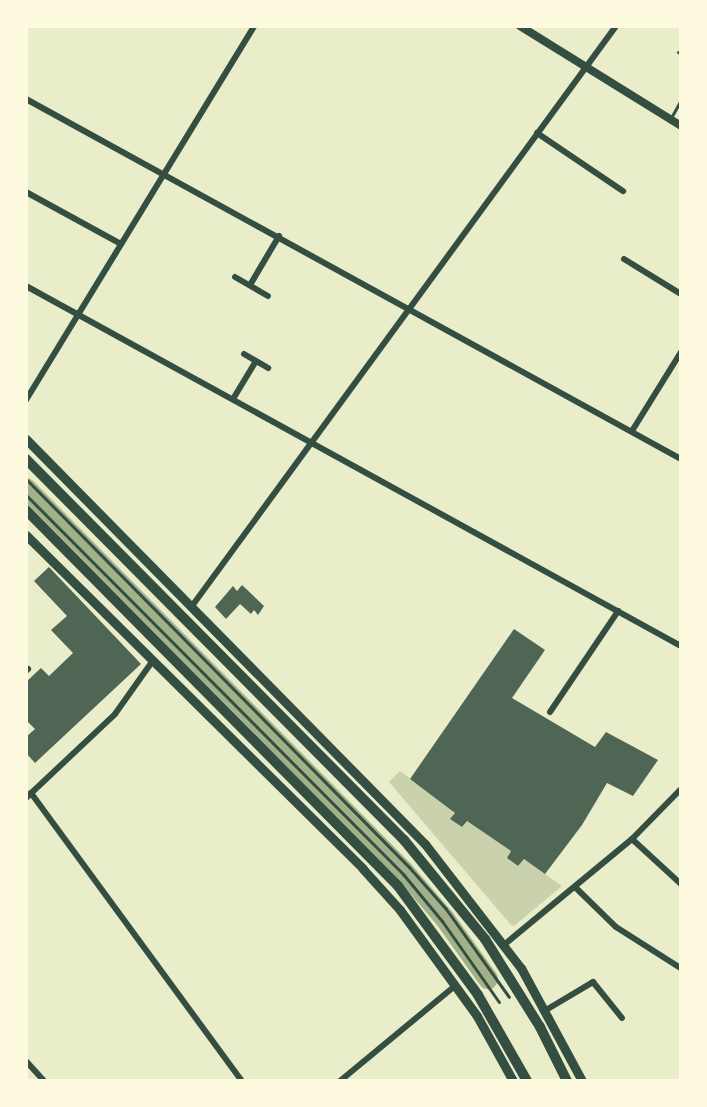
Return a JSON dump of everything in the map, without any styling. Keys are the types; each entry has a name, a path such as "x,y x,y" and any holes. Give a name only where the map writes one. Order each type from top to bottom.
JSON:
{"highway":[{"path":"26,459 413,849 485,939 540,1027 567,1081"},
{"path":"26,510 362,846 398,886 478,995 527,1081"}],"main road":[{"path":"520,26 681,126"},
{"path":"26,439 425,844 505,944 546,1010 582,1081"},
{"path":"26,535 363,869 400,910 455,986 513,1081"}],"street":[{"path":"26,400 254,26"},
{"path":"192,606 616,26"},
{"path":"26,99 411,307 681,459"},
{"path":"537,133 623,191"},
{"path":"26,192 121,244"},
{"path":"250,285 279,236"},
{"path":"624,259 681,294"},
{"path":"235,277 268,296"},
{"path":"26,286 681,646"},
{"path":"632,431 681,352"},
{"path":"244,354 268,368"},
{"path":"233,399 256,361"},
{"path":"550,712 618,611"},
{"path":"152,662 115,714 28,795 242,1081"},
{"path":"505,944 632,839 681,789"},
{"path":"632,839 681,884"},
{"path":"575,887 616,927 679,967"},
{"path":"546,1010 593,982 622,1018"},
{"path":"340,1081 455,986"},
{"path":"26,1061 44,1081"}],"lane":[{"path":"670,119 681,100"},
{"path":"26,479 389,845 446,909 509,997"},
{"path":"26,495 403,874 442,921 499,1002"}],"green space":[{"path":"400,771 455,813 451,820 462,827 467,821 511,851 507,858 518,866 524,859 562,886 514,926 511,925 389,782"}],"building":[{"path":"49,567 141,664 35,763 26,753 26,737 35,729 26,720 26,682 41,668 49,676 73,653 51,630 67,616 34,581"},
{"path":"242,585 264,606 258,615 254,610 251,614 240,604 226,619 215,607 233,586 237,591"},
{"path":"514,629 545,650 512,698 595,747 606,732 658,760 633,796 607,783 582,825 545,874 524,859 518,866 507,858 511,851 467,821 462,827 450,819 455,813 410,779"}],"waterway":[{"path":"26,488 403,870 445,919 488,979"}]}
